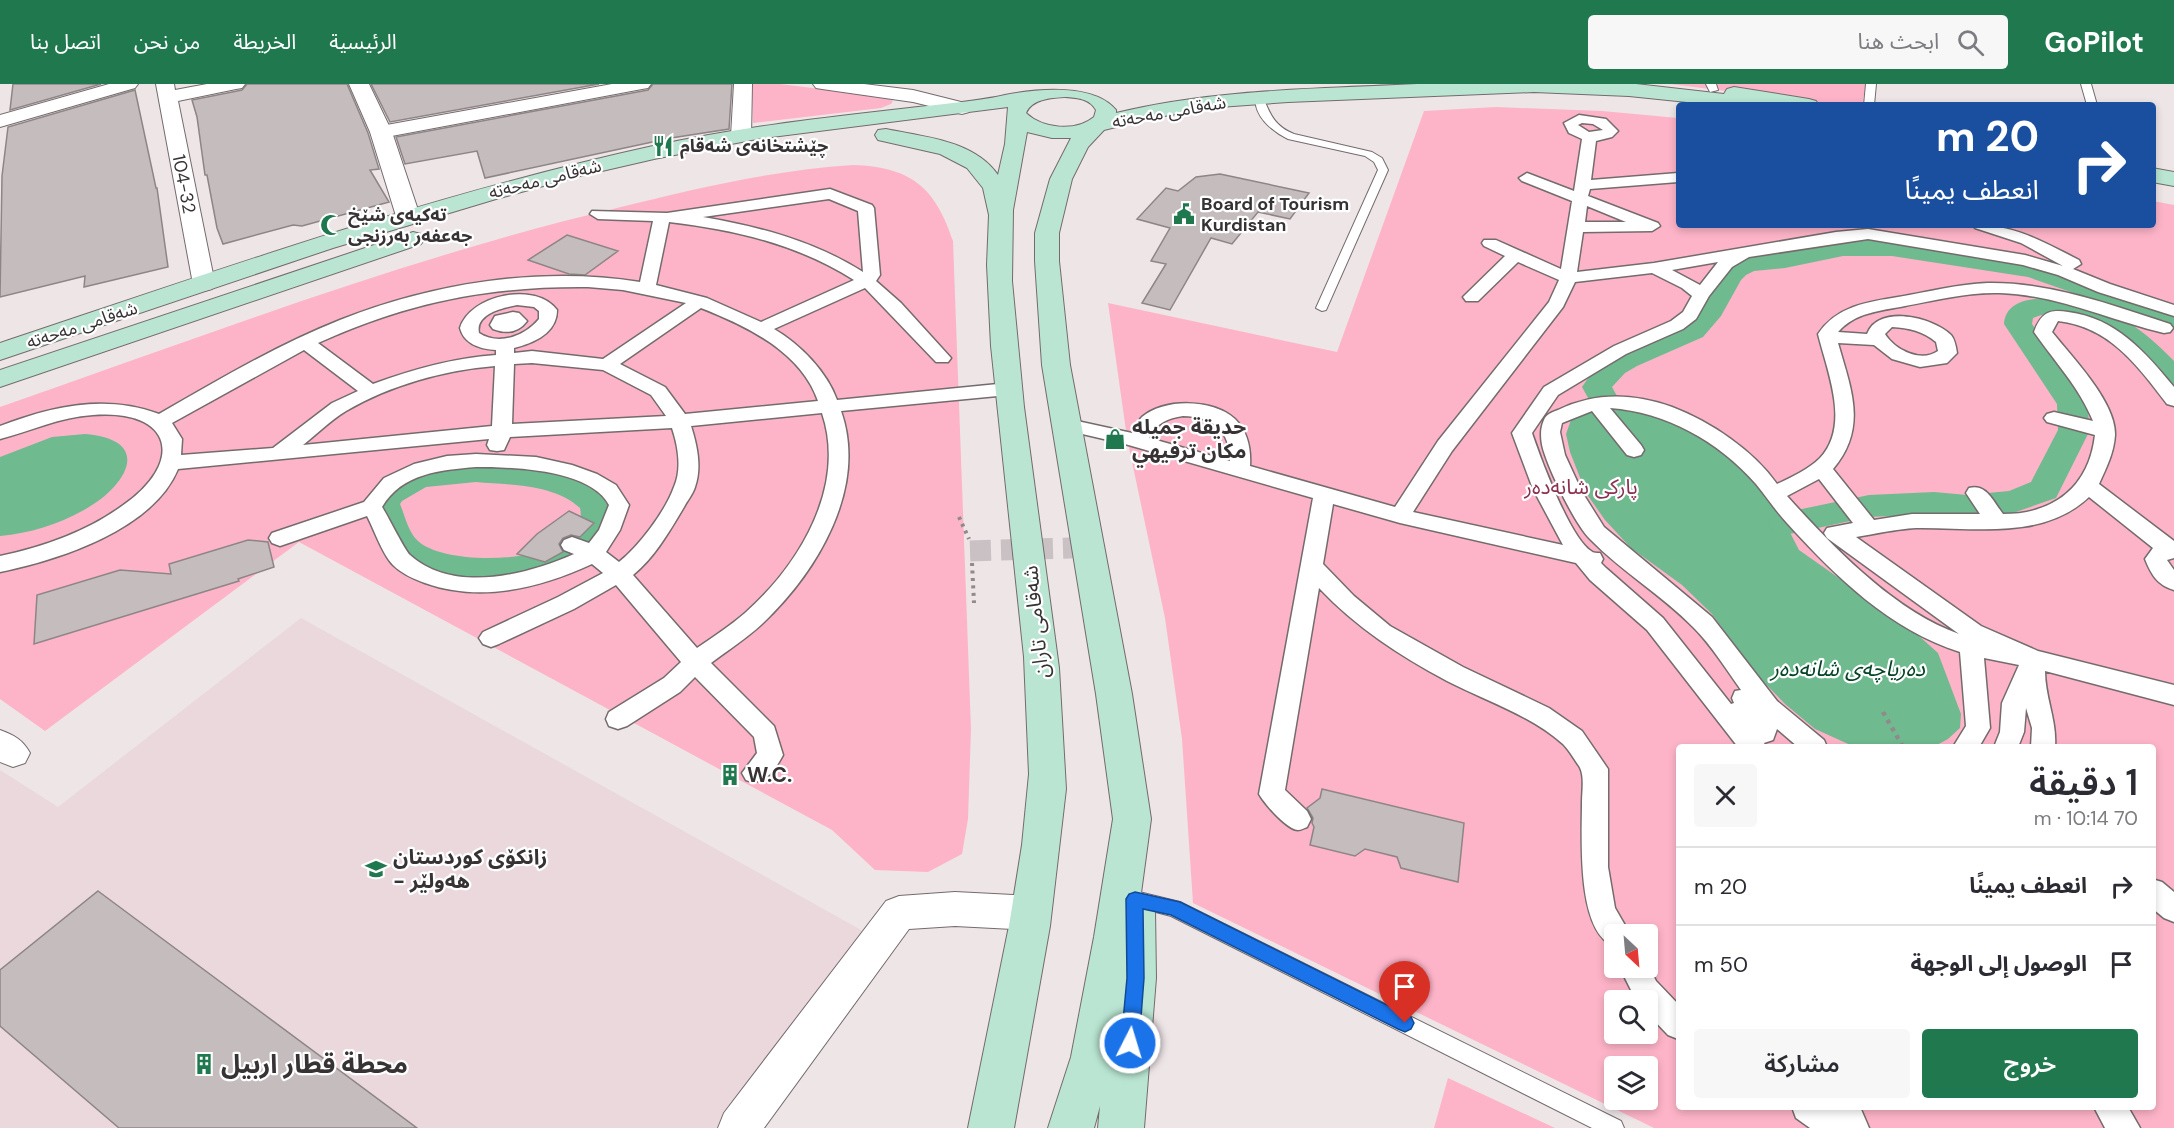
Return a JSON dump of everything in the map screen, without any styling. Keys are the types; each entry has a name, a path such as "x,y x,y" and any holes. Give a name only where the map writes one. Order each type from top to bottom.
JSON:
{"main road":[{"name":"شەقامی مەحەتە","path":"1105,106 1324,84"},
{"path":"1649,84 1712,87 1793,102"},
{"name":"شەقامی مەحەتە","path":"1105,106 1168,108 1257,90 1525,87 1600,88 1737,102"},
{"path":"1025,112 1091,96 1105,106"},
{"path":"1025,112 1057,133 1105,106"},
{"path":"1105,106 1068,161 1052,207 1047,233 1047,261 1056,365 1114,694 1132,819 1135,978 1121,1128"},
{"name":"شەقامی مەحەتە","path":"0,352 408,216 569,171 741,136 857,119 962,108 1025,112"},
{"name":"شەقامی مەحەتە","path":"0,379 469,220 536,201 739,155 886,135 1025,112"},
{"name":"شەقامی تاران","path":"991,1128 1033,913 1046,800 1043,676 1008,389 998,273 1001,215 1025,112"},
{"path":"886,135 956,152 971,160 981,167 994,188 1001,215"},
{"path":"2156,166 2174,169"},
{"path":"2156,176 2174,179"},
{"path":"1073,1121 1093,1057 1115,937 1132,819"}],"street":[{"path":"0,121 129,84"},
{"path":"166,90 236,84"},
{"path":"359,84 381,132 408,216"},
{"path":"381,132 642,84"},
{"path":"741,136 743,84"},
{"path":"822,84 913,96 962,108"},
{"name":"104-32","path":"166,90 204,284"},
{"path":"1400,516 1445,446 1557,303 1568,278 1590,136"},
{"path":"1527,178 1581,192 1652,226 1576,227"},
{"path":"1581,192 1676,178"},
{"path":"662,218 830,194 866,208 872,275 867,281 760,328"},
{"path":"597,214 662,218 746,230 771,236 827,256 867,281 942,358"},
{"path":"647,288 662,218"},
{"path":"1989,228 2044,248 2078,266 2095,297"},
{"path":"1490,243 1568,278 1654,268 1868,230 2025,260 2064,272 2095,297 2164,328"},
{"path":"1746,253 1726,263 1701,295 1690,315 1677,325 1620,350 1551,391 1522,434 1533,467 1556,514 1584,558 1599,575 1635,603 1662,632 1747,743"},
{"path":"1472,297 1516,255"},
{"path":"1654,268 1688,284 1701,295"},
{"path":"160,422 260,363 358,319 411,301 467,290 517,292 590,282 647,288 718,308 760,328 796,355 814,374 832,405 838,439 839,463 830,509 820,531 784,585 753,619 695,662 673,683 618,719"},
{"path":"1827,334 1834,324 1854,310 1978,290 2012,288 2095,297 2174,311"},
{"path":"517,292 539,302 548,310 549,318 546,324 534,334 469,327 473,318 486,308 517,292"},
{"path":"490,460 502,431 507,332 517,292"},
{"path":"607,365 699,302"},
{"path":"2033,659 1973,632 1834,533 1912,521 1997,521 2039,518 2074,498 2088,486 2101,457 2104,430 2095,402 2043,332 2047,321 2054,315 2070,316 2109,330 2128,344 2174,400"},
{"path":"278,454 339,407 370,392 416,375 462,363 507,332 549,318"},
{"path":"491,638 566,603 619,574 635,561 658,533 685,487 688,468 687,444 680,421 658,391 607,365 532,357 507,332"},
{"path":"1827,334 1839,338 1879,340"},
{"path":"1777,498 1827,463 1840,444 1844,414 1842,383 1827,334"},
{"path":"306,342 370,392"},
{"path":"171,463 502,431 680,421 1008,389"},
{"path":"1811,744 1768,708 1704,623 1682,602 1632,564 1596,532 1572,492 1555,455 1550,432 1553,420 1569,409 1598,402 1633,401 1673,415 1697,428 1745,462 1844,568 1926,630 1971,646 2033,659 2174,695"},
{"path":"1598,402 1634,450"},
{"path":"0,434 31,421 71,412 107,409 138,412 160,422 170,433 174,447 171,463 161,481 143,500 119,519 90,536 57,550 0,564"},
{"path":"1138,441 1149,422 1156,418 1174,412 1202,411 1216,417 1234,430 1241,453 1240,470"},
{"path":"2054,418 2104,430"},
{"path":"1068,425 1138,441 1400,516 1584,558 1632,564"},
{"path":"280,538 372,507 378,496 405,484 424,469 457,462 490,460 569,470 611,490 619,505 608,536 582,549 556,572 525,581 477,585 436,579 403,562 394,551 389,536 372,507"},
{"path":"1821,467 1868,527"},
{"path":"2088,486 2173,550"},
{"path":"1298,819 1272,794 1324,493"},
{"path":"1976,493 1997,521"},
{"path":"582,549 619,574 695,662 765,734 770,755 755,773"},
{"path":"2173,550 2163,551 2156,559 2161,572 2174,582"},
{"path":"1312,567 1346,602 1382,632 1455,674 1540,715 1573,738 1595,769 1595,867 1602,911 1610,924"},
{"path":"1967,744 1978,728 1971,646"},
{"path":"1692,674 1709,679 1755,730 1764,733 1765,726 1718,658 1725,651"},
{"path":"2007,744 2012,732 2014,703 2033,659"},
{"path":"2033,659 2033,692 2043,728 2043,744"},
{"path":"2156,894 2174,909"},
{"path":"739,1128 899,913 955,909 1033,913"},
{"path":"1639,978 1646,991 1676,1023"},
{"path":"1811,1110 1837,1128"},
{"path":"1846,1110 1853,1128"},
{"path":"2111,1110 2124,1128"}],"lane":[{"path":"1869,102 1870,84"},
{"path":"2086,84 2091,102"},
{"path":"1257,90 1262,111 1282,133 1359,150 1375,156 1383,166 1322,308"},
{"path":"1135,899 1174,908 1614,1128"}],"path":[{"path":"959,517 969,538"},
{"path":"972,562 974,603"},
{"path":"1883,712 1901,744"}],"shaded area":[{"name":"زانکۆی کوردستان - هەولێر","path":"301,618 863,931 718,1128 0,1128 0,770 58,807"}],"green space":[{"path":"752,84 780,84 886,97 893,101 881,108 753,123"},
{"path":"1670,84 1866,84 1863,102 1815,102"},
{"name":"پارکی شانەدەر","path":"1496,107 1602,111 1676,118 1676,228 2156,228 2156,202 2174,205 2174,1128 1654,1128 1617,1110 1658,1110 1658,1056 1604,1056 1604,1104 1193,903 1182,739 1165,618 1127,438 1108,303 1337,352 1424,111"},
{"path":"853,165 890,170 918,183 938,206 953,241 971,729 968,819 962,854 928,872 875,870 832,830 299,542 45,731 0,699 0,407 229,326 460,250 538,228 704,187 793,171"},
{"path":"1448,1078 1555,1128 1434,1128"}],"water":[{"name":"دەریاچەی شانەدەر","path":"1608,407 1625,408 1668,419 1724,449 1775,503 1799,550 1910,628 1938,653 1961,714 1960,728 1939,744 1848,744 1815,729 1785,704 1756,674 1712,614 1682,585 1631,548 1605,520 1586,493 1570,452 1566,434 1571,420 1588,410"},
{"path":"85,434 107,438 121,445 127,455 127,466 111,490 99,501 64,520 22,533 0,536 0,457 52,437"}],"building":[{"path":"13,84 101,84 10,110"},
{"path":"247,84 347,84 368,133 379,169 370,170 389,202 302,226 293,225 223,244 217,228 207,175 205,175 197,117 192,100 242,90"},
{"path":"371,84 599,84 390,122"},
{"path":"653,84 732,84 729,129 671,138 485,178 477,151 405,164 396,137 648,90"},
{"path":"135,90 157,188 168,267 84,287 85,276 0,297 2,176 8,127"},
{"path":"1220,174 1309,193 1290,219 1258,212 1232,244 1211,238 1170,310 1142,303 1166,264 1151,261 1170,228 1137,219 1166,188 1178,191 1196,177"},
{"path":"567,235 618,251 585,275 569,274 528,260"},
{"path":"569,511 594,523 580,537 571,535 563,538 559,544 563,552 545,562 517,554 537,534"},
{"path":"248,540 268,542 274,567 238,579 239,581 34,644 37,595 120,570 171,574 169,564"},
{"path":"1322,789 1464,823 1458,882 1401,868 1397,857 1365,849 1355,856 1310,845 1314,827 1313,818 1307,808 1320,798"},
{"name":"محطة قطار اربيل","path":"98,891 417,1128 119,1128 0,1026 0,970"}],"waterway":[{"path":"1608,407 1597,387 1604,376 1626,360 1693,331 1707,316 1731,273 1736,269 1753,263 1785,260 1836,249 1892,248 2029,269 2174,320"},
{"path":"1785,523 1869,506 1934,503 1967,506 2013,502 2044,490 2074,430 2072,404 2018,324 2019,314 2030,309 2041,306 2058,306 2097,315 2138,342 2174,379"},
{"path":"476,471 536,477 566,485 593,501 598,510 597,523 585,542 565,556 540,565 512,570 483,572 455,569 430,563 406,550 394,531 383,503 390,493 424,476 476,471"}],"tunnel":[{"path":"970,551 1101,547"}],"place":[{"name":"چێشتخانەی شەقام","path":"663,146"},
{"name":"Board of Tourism Kurdistan","path":"1184,214"},
{"name":"تەکیەی شێخ جەعفەر بەرزنجی","path":"331,225"},
{"name":"حديقة جميله مكان ترفيهي","path":"1115,439"},
{"name":"W.C.","path":"730,775"},
{"name":"زانکۆی کوردستان - هەولێر","path":"376,869"},
{"name":"محطة قطار اربيل","path":"204,1064"}],"route":[{"path":"1130,1043 1135,978 1135,899 1174,908 1405,1023"}]}
